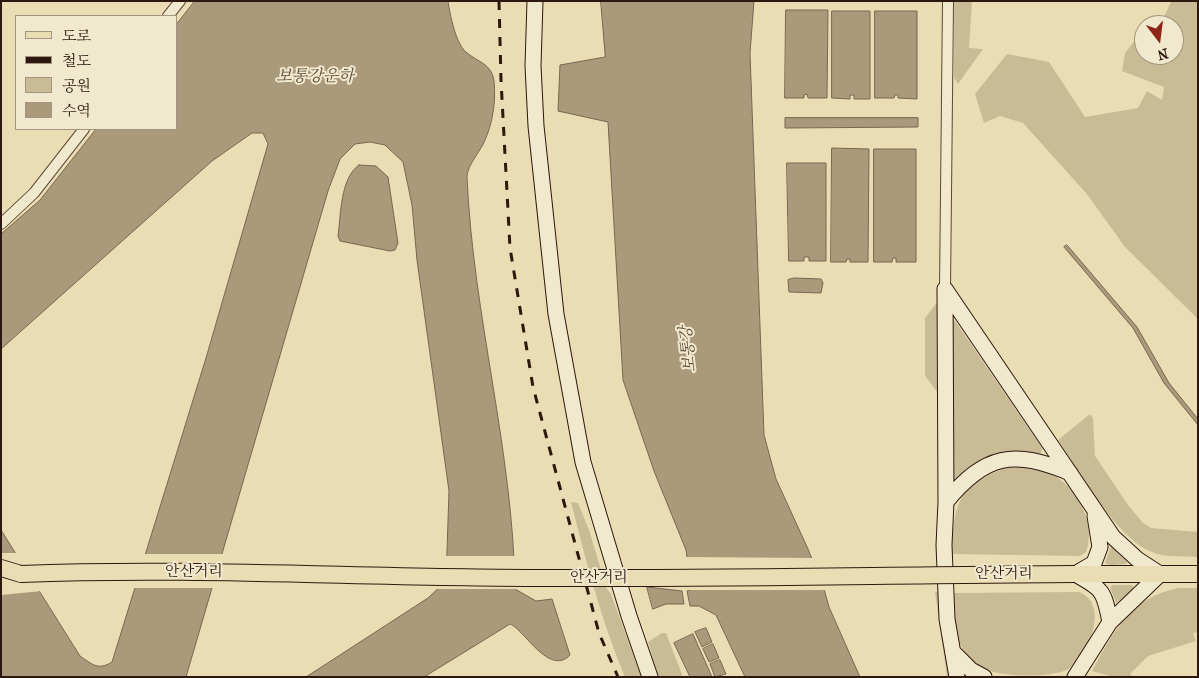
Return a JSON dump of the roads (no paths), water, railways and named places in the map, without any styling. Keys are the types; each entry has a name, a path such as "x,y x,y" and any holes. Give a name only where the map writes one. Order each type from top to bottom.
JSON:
{"main road":[{"path":"1,568 21,574"},
{"name":"안산거리","path":"1,577 21,574 87,571 264,572 533,578 1198,574"}],"street":[{"path":"169,15 180,1"},
{"path":"535,1 533,66 536,126 556,314 583,462 629,616 650,677"},
{"path":"948,1 945,289 946,502 944,545 945,597 957,677"},
{"path":"1,224 34,193 83,130"},
{"path":"945,289 1113,537 1136,559 1160,574 1110,622 1073,676"},
{"path":"946,502 962,483 986,465 1015,458 1042,461 1070,473"},
{"path":"1075,574 1094,563 1100,547 1092,504"},
{"path":"1075,574 1096,585 1106,598 1110,622"},
{"path":"953,652 971,670 984,677"}],"water":[{"name":"보통강운하","path":"195,1 448,1 457,37 463,49 484,64 493,75 495,89 492,119 485,140 469,168 467,177 477,280 508,486 513,537 515,589 536,601 552,599 570,655 562,660 554,660 545,656 510,624 424,677 306,677 428,598 446,581 449,491 417,260 412,205 403,162 385,145 370,142 355,144 340,159 328,191 186,677 1,677 1,530 80,656 99,666 112,662 206,358 268,144 263,133 252,133 212,161 1,349 1,234 40,200 95,130 178,130 178,22"},
{"name":"보통강","path":"601,1 754,1 750,53 764,435 776,479 808,549 829,607 860,677 745,677 716,615 699,606 690,606 687,591 692,589 686,550 654,471 623,380 608,122 558,111 560,65 605,57"},
{"path":"786,10 828,10 827,98 808,98 807,94 804,95 804,98 785,98"},
{"path":"832,11 870,11 870,99 854,99 854,95 850,95 850,99 832,98"},
{"path":"875,11 917,11 917,99 898,98 898,95 895,95 894,98 875,98"},
{"path":"785,118 918,118 918,127 785,128"},
{"path":"832,148 869,149 868,262 850,262 850,259 847,259 846,262 831,262"},
{"path":"874,149 916,149 916,262 896,262 896,258 893,258 892,262 874,262"},
{"path":"787,163 826,163 826,261 809,261 809,257 804,257 804,261 789,261"},
{"path":"359,165 376,166 388,177 398,243 395,250 390,251 340,241 338,236 342,198 348,179"},
{"path":"1067,245 1137,327 1169,383 1198,419 1198,425 1164,383 1133,328 1064,247"},
{"path":"794,278 821,279 823,283 821,293 789,292 788,280"},
{"path":"647,587 682,591 684,604 666,604 653,609"},
{"path":"706,628 712,642 702,647 695,632"},
{"path":"693,634 712,677 690,677 674,643"},
{"path":"713,644 719,658 709,662 703,649"},
{"path":"720,660 726,674 715,677 710,664"}],"railway":[{"path":"499,1 501,80 510,248 533,387 599,633 618,677"}]}
